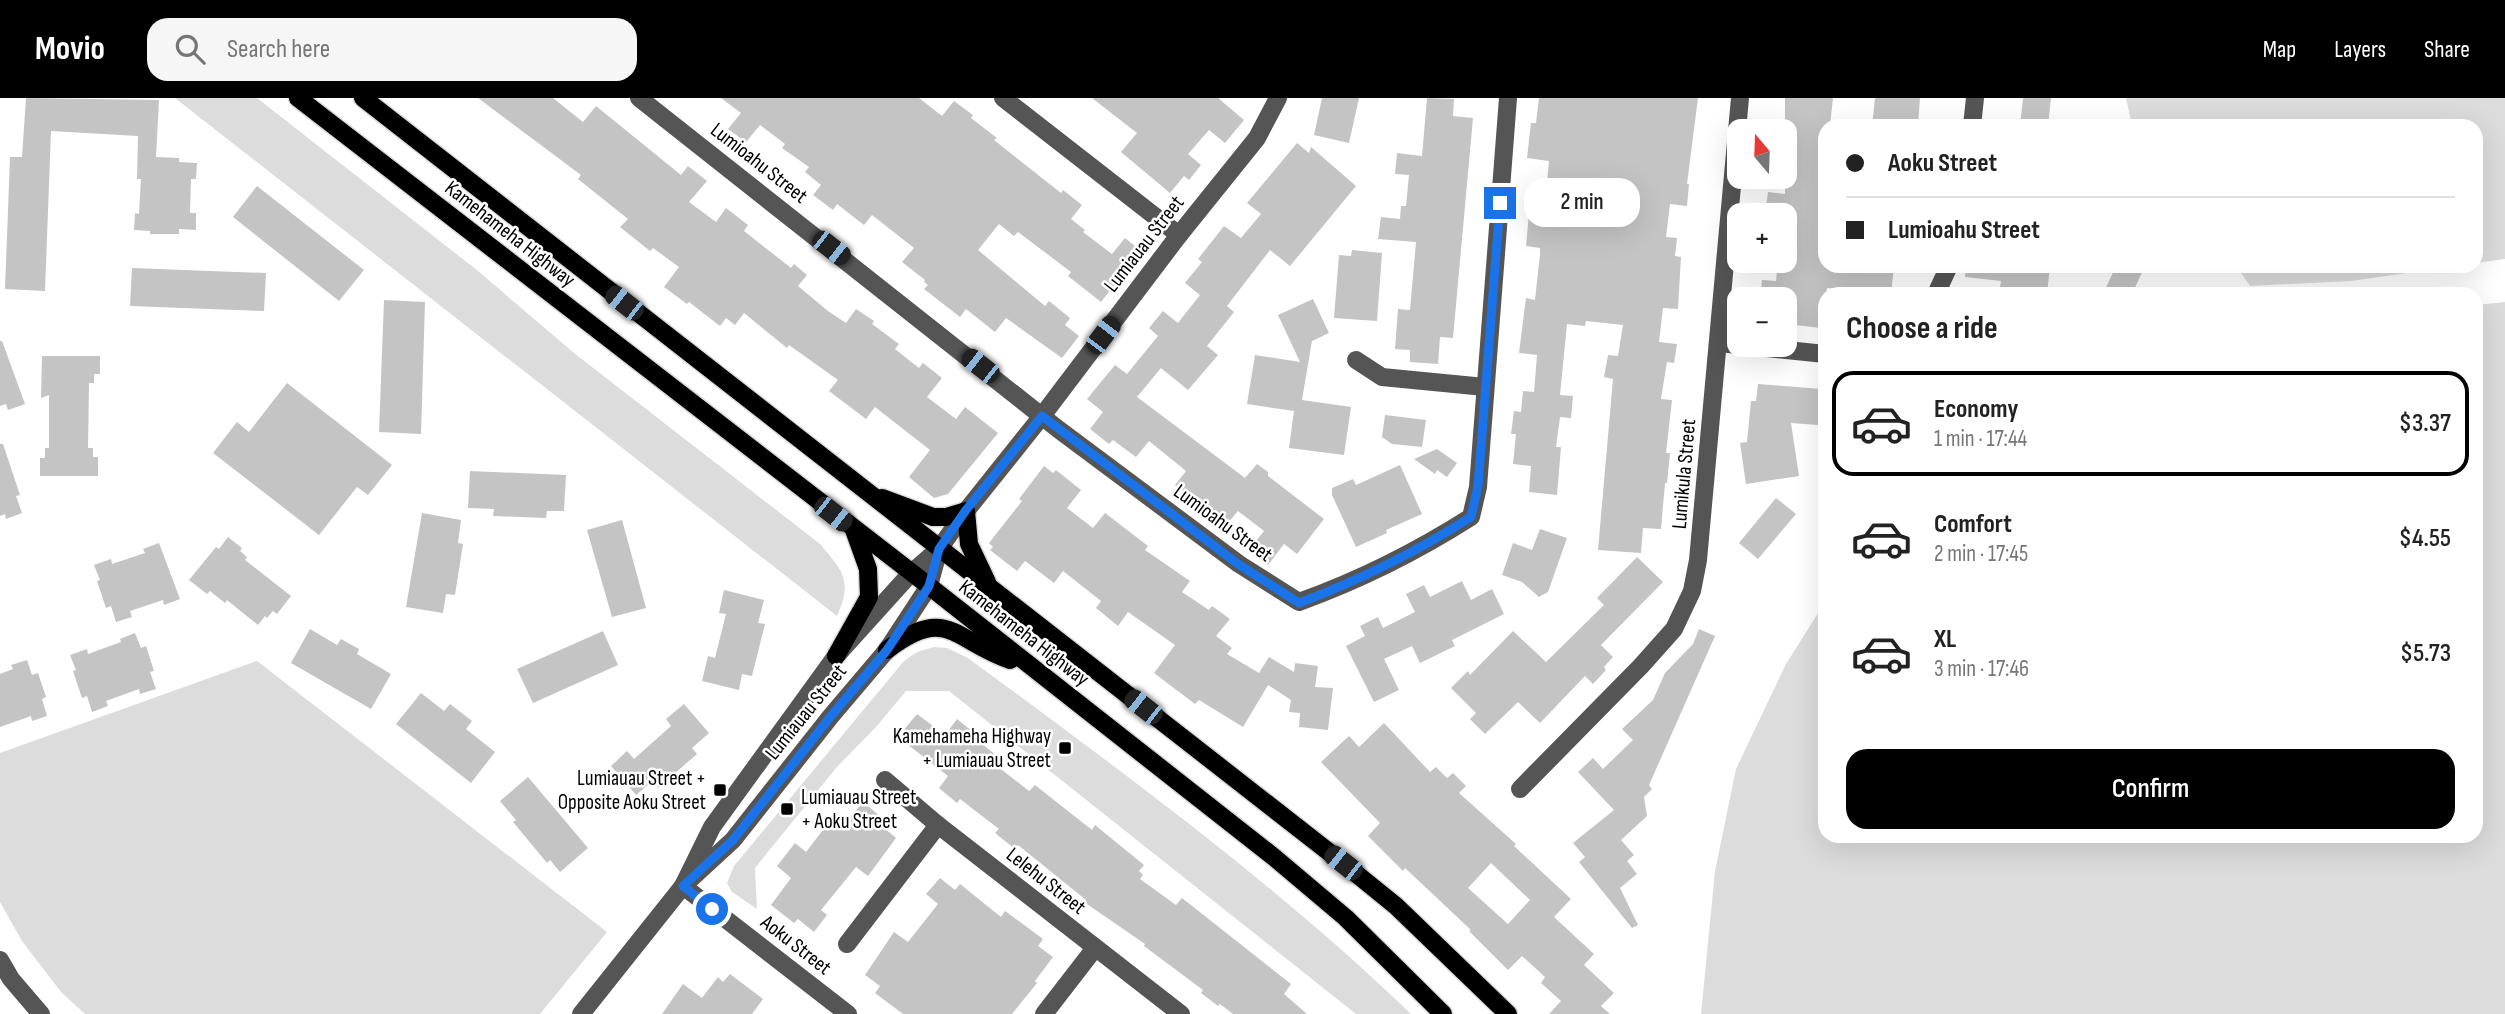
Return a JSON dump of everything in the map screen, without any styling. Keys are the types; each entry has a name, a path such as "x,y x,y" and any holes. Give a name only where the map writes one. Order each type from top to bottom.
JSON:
{"main road":[{"name":"Kamehameha Highway","path":"298,98 929,586 1275,858 1346,918 1443,1014"},
{"name":"Kamehameha Highway","path":"363,98 1385,898 1508,1014"},
{"path":"863,491 933,517 946,517 966,510 969,544 991,588"},
{"path":"836,656 869,597 868,569 854,530"},
{"path":"887,650 916,632 947,628 999,656 1028,666"}],"street":[{"name":"Lumioahu Street","path":"639,98 1042,416 1238,564 1299,603 1370,574 1408,555 1471,517 1478,486 1508,98"},
{"path":"1003,98 1179,235"},
{"name":"Lumiauau Street","path":"683,886 712,827 836,656 911,573 939,549 966,510 1257,138 1279,98"},
{"name":"Lumikula Street","path":"1520,789 1674,629 1692,591 1698,560 1740,98"},
{"path":"1973,119 1975,98"},
{"path":"1719,343 1818,353"},
{"path":"1356,360 1382,377 1485,387"},
{"name":"Lumiauau Street","path":"581,1014 683,886 733,840 887,650 929,586 939,549"},
{"name":"Lelehu Street","path":"885,780 1181,1014"},
{"path":"846,944 939,825"},
{"name":"Aoku Street","path":"683,886 848,1014"},
{"path":"1044,1014 1095,948"},
{"path":"0,960 11,979 41,1014"}],"shaded area":[{"path":"175,98 257,98 478,271 574,353 820,544 840,569 845,585 837,616"},
{"path":"2126,98 2505,98 2505,259 2483,262 2483,119 2130,119"},
{"path":"2241,273 2407,273 2351,281 2250,286"},
{"path":"2505,302 2505,1014 1701,1014 1715,871 1736,769 1786,664 1818,613 1818,843 2483,843 2483,304"},
{"path":"934,647 947,648 968,658 1139,785 1306,919 1411,1014 1356,1014 949,691 906,691 836,768 755,868 757,909 732,892 727,883 734,866 904,661 917,652"},
{"path":"257,661 607,932 540,1014 85,1014 61,992 22,941 0,902 0,753"}],"building":[{"path":"26,98 159,100 156,157 179,158 179,162 197,163 196,179 191,179 190,213 196,213 196,230 179,229 179,234 150,234 150,231 134,230 135,213 139,214 141,179 137,179 138,136 51,131 45,291 5,289 10,157 22,157"},
{"path":"478,98 553,98 583,122 596,106 681,175 688,166 707,181 689,202 716,222 726,208 748,225 744,231 791,268 794,264 807,275 798,286 828,311 846,323 856,309 899,344 895,349 919,368 923,363 942,378 927,397 956,419 965,407 998,433 948,494 934,498 909,477 930,450 875,407 866,419 829,391 838,380 789,345 787,348 744,313 735,325 726,318 720,326 664,287 679,267 653,248 650,251 620,227 628,219 578,179 581,175"},
{"path":"721,98 919,98 942,116 954,101 997,138 994,140 1061,193 1063,190 1082,205 1071,219 1085,230 1083,232 1112,254 1125,238 1141,251 1101,302 1068,276 1071,272 1018,232 1014,236 999,224 978,250 1045,306 1049,301 1070,318 1065,325 1079,336 1062,358 1006,318 995,332 966,309 960,317 924,289 928,285 925,280 902,262 914,248 872,215 864,225 837,204 833,210 813,195 821,185 805,172 809,167 782,148 785,144 760,125 746,142 728,129 741,113"},
{"path":"1092,98 1218,98 1244,120 1225,143 1209,130 1188,154 1201,165 1189,180 1184,176 1170,193 1121,152 1137,133"},
{"path":"1322,98 1359,98 1349,143 1314,135"},
{"path":"1427,98 1454,99 1453,116 1473,118 1453,338 1440,337 1438,364 1410,362 1410,350 1395,349 1398,309 1410,310 1416,242 1378,239 1381,217 1400,219 1401,206 1406,206 1409,175 1395,174 1397,153 1422,156"},
{"path":"1539,98 1698,98 1687,184 1687,206 1670,204 1666,237 1677,238 1675,256 1681,257 1678,309 1663,308 1659,342 1677,344 1674,363 1667,362 1661,399 1672,400 1666,453 1670,453 1667,483 1661,529 1643,528 1641,553 1598,550 1613,379 1604,377 1608,355 1618,356 1623,325 1586,321 1585,326 1567,324 1560,395 1573,396 1571,418 1560,417 1556,447 1561,447 1557,495 1529,492 1531,466 1513,464 1516,434 1511,434 1514,411 1521,412 1523,391 1534,392 1537,355 1519,353 1526,298 1535,300 1540,254 1540,248 1526,246 1531,191 1546,193 1549,161 1527,158 1531,123 1536,123"},
{"path":"1785,98 1833,98 1831,119 1818,119 1818,273 1893,273 1892,287 1818,287 1818,328 1797,325 1797,287 1761,287 1762,280 1776,281 1777,273 1797,273 1797,203 1767,203 1768,192 1785,194 1785,189 1797,189 1797,119 1785,119"},
{"path":"1875,98 1920,98 1918,119 1873,119"},
{"path":"2023,98 2051,98 2049,119 2021,119"},
{"path":"1297,143 1309,153 1311,147 1356,186 1290,266 1270,250 1227,306 1234,312 1207,346 1218,355 1188,390 1161,368 1137,397 1245,478 1257,464 1268,472 1268,476 1324,519 1297,554 1284,544 1268,565 1249,550 1264,531 1238,511 1227,524 1175,485 1186,471 1149,441 1136,457 1113,440 1109,444 1090,429 1103,412 1087,399 1115,365 1127,374 1158,336 1149,328 1163,311 1178,323 1200,295 1185,283 1202,262 1198,259 1224,226 1241,238 1261,214 1247,203"},
{"path":"257,186 364,270 339,301 233,217"},
{"path":"1352,250 1382,253 1377,321 1334,318 1339,255 1351,256"},
{"path":"132,268 266,273 264,311 130,306"},
{"path":"1965,273 2049,273 2048,287 2000,287 2001,281 1965,277"},
{"path":"2113,273 2142,273 2135,287 2106,287"},
{"path":"1313,299 1329,333 1312,341 1302,400 1351,407 1344,455 1289,448 1294,411 1247,404 1255,355 1300,362 1278,315"},
{"path":"384,300 425,302 421,434 379,432"},
{"path":"0,341 25,404 8,410 6,404 0,406"},
{"path":"42,356 100,356 100,374 94,374 94,383 89,383 88,448 93,448 93,457 98,457 98,476 40,476 40,458 45,458 45,448 49,448 49,395 41,398"},
{"path":"287,383 392,465 368,495 357,487 319,535 213,453 237,422 249,432"},
{"path":"1758,384 1818,389 1818,425 1791,423 1799,476 1746,484 1740,443 1747,442 1751,401 1756,401"},
{"path":"1385,415 1426,420 1422,447 1392,444 1382,437"},
{"path":"0,444 3,444 20,495 16,496 22,513 6,519 5,514 0,516"},
{"path":"1437,449 1457,463 1447,477 1437,470 1435,474 1414,459"},
{"path":"1400,465 1422,514 1356,547 1332,495 1332,488 1353,479 1356,485"},
{"path":"1044,466 1053,473 1056,470 1081,490 1067,508 1093,528 1105,513 1148,546 1145,550 1190,581 1182,592 1209,610 1212,606 1230,619 1216,636 1232,648 1227,654 1259,673 1269,657 1294,672 1295,663 1318,666 1315,687 1333,688 1328,730 1299,727 1300,713 1289,712 1291,700 1268,685 1243,727 1199,700 1195,704 1154,673 1175,645 1128,612 1118,626 1096,608 1101,601 1063,571 1054,583 1025,561 1017,571 990,550 993,547 989,543 1022,501 1019,499"},
{"path":"470,471 566,475 564,511 547,511 546,518 493,516 494,509 468,508"},
{"path":"1776,498 1796,514 1758,559 1739,543"},
{"path":"422,513 461,520 458,543 463,544 455,595 446,594 443,613 406,607"},
{"path":"622,520 646,608 612,617 587,530"},
{"path":"1540,529 1567,538 1548,592 1539,597 1522,582 1502,575 1513,543 1532,550"},
{"path":"228,537 242,548 240,551 247,557 245,560 291,596 277,614 273,611 258,625 227,600 225,603 210,591 207,594 189,580 216,547 219,549"},
{"path":"159,543 180,599 164,605 163,600 130,611 132,617 116,622 111,606 106,608 94,565 111,559 112,564 145,553 143,549"},
{"path":"1637,557 1663,582 1601,645 1613,657 1604,667 1606,670 1593,684 1585,676 1540,723 1518,702 1485,734 1470,719 1476,713 1451,688 1468,671 1470,675 1513,631 1546,662 1604,605 1597,598"},
{"path":"1462,581 1471,600 1492,589 1504,614 1452,640 1455,646 1420,663 1412,646 1384,659 1399,690 1374,702 1346,646 1365,636 1360,626 1378,617 1383,628 1415,612 1406,594 1424,585 1430,597"},
{"path":"724,590 764,600 758,623 765,624 752,676 742,674 739,690 702,681 708,656 715,658 726,614 719,613"},
{"path":"310,629 337,645 341,639 359,649 357,654 391,674 371,709 291,663"},
{"path":"1699,629 1715,636 1649,785 1652,789 1644,797 1647,816 1621,840 1634,855 1627,861 1637,874 1620,888 1638,925 1632,928 1579,862 1585,857 1573,843 1614,810 1578,772 1593,758 1603,769 1633,740 1622,729 1653,700 1665,673 1693,644"},
{"path":"603,631 618,665 533,703 517,669"},
{"path":"135,633 141,648 146,646 154,671 150,672 156,689 140,694 139,689 106,701 108,706 92,712 87,696 82,698 70,655 87,649 88,654 121,642 120,639"},
{"path":"27,660 32,675 38,673 46,697 42,699 47,716 32,721 31,716 0,727 0,674 13,669 11,665"},
{"path":"421,693 444,711 450,704 472,721 466,729 495,752 471,783 396,724"},
{"path":"684,704 709,733 692,748 697,754 658,788 653,781 636,795 611,766 627,751 634,759 671,726 666,719"},
{"path":"917,714 945,735 957,719 1002,760 997,766 1029,791 1035,785 1092,830 1095,825 1144,865 1139,871 1143,875 1140,879 1176,905 1182,898 1291,984 1284,994 1307,1014 1233,1014 1201,993 1203,990 1144,946 1145,944 1084,902 1086,900 1018,845 1015,849 995,833 999,829 960,799 957,803 939,788 948,776 898,737"},
{"path":"1384,723 1430,772 1436,767 1447,778 1453,773 1466,786 1459,793 1516,844 1514,846 1571,899 1554,917 1594,954 1584,965 1614,993 1601,1006 1610,1014 1549,1014 1561,1001 1541,983 1545,977 1522,956 1508,970 1469,931 1471,930 1405,868 1403,871 1368,836 1380,823 1321,762 1349,736 1359,747","holes":["1491,863 1530,900 1508,924 1468,888"]},
{"path":"528,777 588,848 560,872 550,860 547,863 513,822 516,820 500,801"},
{"path":"863,802 887,822 883,827 896,838 868,876 856,867 821,910 827,915 814,932 798,919 794,923 771,905 791,878 777,866 795,843 806,852 829,822 839,830"},
{"path":"940,878 955,890 960,884 1001,917 1005,911 1043,939 1038,946 1053,957 1035,981 1037,983 1012,1014 903,1014 875,993 880,986 865,975 894,932 908,942 938,904 926,894"},
{"path":"730,974 763,999 752,1014 662,1014 683,984 702,998 718,977 723,982"}],"place":[{"name":"Kamehameha Highway + Lumiauau Street","path":"1065,748"},
{"name":"Lumiauau Street + Opposite Aoku Street","path":"720,790"},
{"name":"Lumiauau Street + Aoku Street","path":"787,809"}],"route":[{"path":"712,909 683,886 733,840 887,650 929,586 939,549 966,510 1042,416 1238,564 1299,603 1370,574 1437,540 1471,517 1478,486 1500,203"}]}
